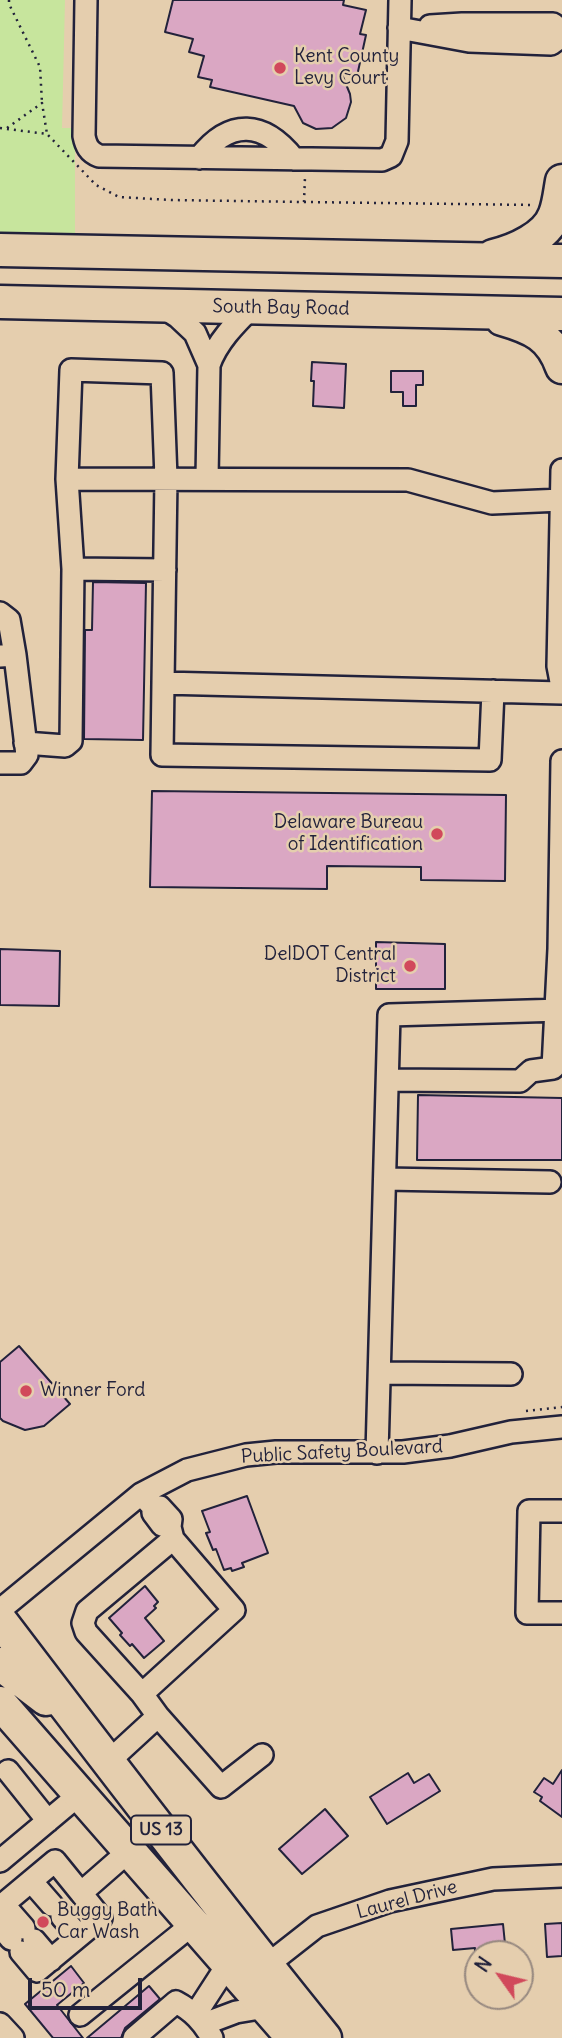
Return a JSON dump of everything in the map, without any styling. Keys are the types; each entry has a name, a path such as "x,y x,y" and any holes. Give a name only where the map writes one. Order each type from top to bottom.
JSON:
{"highway":[{"path":"478,259 517,247 546,228 555,213 562,181"},
{"path":"0,250 562,261"},
{"name":"South Bay Road","path":"0,302 562,314"},
{"path":"477,312 537,332 552,347 562,367"},
{"name":"US 13","path":"0,1620 266,1966 325,2038"},
{"path":"0,1664 44,1698 107,1761"},
{"name":"US 13","path":"0,1703 293,2038"}],"street":[{"path":"86,0 84,136 89,150 99,156 382,160 391,156 397,141 400,0"},
{"path":"399,27 553,24 562,33"},
{"path":"199,158 220,137 248,129 267,134 300,159"},
{"path":"159,305 178,317 195,333 209,365"},
{"path":"207,478 209,365 221,341 253,307"},
{"path":"25,743 65,746 71,741 73,569 67,479 71,370 162,373 166,478 162,755 490,760 493,691"},
{"path":"562,470 558,666 562,687"},
{"path":"67,479 408,480 492,503 562,500"},
{"path":"73,569 165,570"},
{"path":"0,613 9,620 7,656 27,755 22,763 0,763"},
{"path":"163,682 562,693"},
{"path":"388,1080 520,1081 531,1071 553,1068 559,1010 562,761"},
{"path":"377,1453 389,1015 559,1010"},
{"path":"384,1179 550,1182"},
{"path":"380,1373 511,1374"},
{"name":"Public Safety Boulevard","path":"0,1610 187,1470 246,1455 276,1452 377,1453 430,1450 511,1432 562,1427"},
{"path":"142,1694 234,1610 172,1533 162,1525 147,1501"},
{"path":"562,1511 529,1511 527,1613 562,1613"},
{"path":"172,1533 87,1611 83,1623 86,1632 221,1787 262,1755"},
{"path":"107,1761 158,1716"},
{"path":"36,1744 4,1775 48,1821"},
{"path":"0,1861 80,1794"},
{"path":"81,1893 129,1851"},
{"path":"55,1861 81,1893 101,1918 51,1960 18,1937 2,1905 55,1861"},
{"name":"Laurel Drive","path":"266,1966 317,1926 390,1901 493,1879 562,1876"},
{"path":"31,1881 79,1936"},
{"path":"80,2015 193,1924"},
{"path":"203,2026 228,1964"},
{"path":"134,2038 176,2002 203,2026"},
{"path":"203,2026 236,2012 266,2007"},
{"path":"0,2024 13,2038"}],"path":[{"path":"9,0 23,37 40,67 47,134 96,185 119,197 537,205"},
{"path":"5,129 42,103"},
{"path":"0,128 47,134"},
{"path":"300,159 304,202"}],"green space":[{"path":"0,0 65,0 62,128 75,128 75,233 0,232"}],"building":[{"name":"Kent County Levy Court","path":"173,0 344,0 343,5 366,10 360,34 366,35 357,76 341,72 351,102 346,118 332,128 316,129 303,123 294,106 210,87 212,80 198,77 204,56 189,52 193,39 165,32"},
{"path":"312,362 346,364 344,408 313,406"},
{"path":"391,371 423,371 423,385 416,385 416,406 403,406 403,392 391,392"},
{"path":"93,582 146,583 143,740 84,739 85,630 92,630"},
{"path":"152,791 506,795 505,881 421,880 421,867 327,866 327,889 150,887"},
{"name":"DelDOT Central District","path":"376,942 445,944 445,989 376,989"},
{"path":"0,949 60,951 59,1006 0,1005"},
{"path":"418,1095 562,1098 562,1160 417,1160"},
{"path":"19,1346 70,1404 44,1426 25,1430 0,1418 0,1362"},
{"path":"247,1496 268,1553 242,1563 244,1567 232,1571 231,1568 224,1570 206,1533 210,1532 202,1511"},
{"path":"145,1586 158,1602 154,1606 156,1608 145,1618 164,1641 144,1658 120,1635 122,1633 109,1618"},
{"path":"562,1770 562,1817 540,1801 542,1797 534,1792 544,1778 553,1784"},
{"path":"408,1773 414,1783 429,1774 440,1791 387,1824 370,1797"},
{"path":"325,1809 348,1836 302,1874 279,1849"},
{"path":"562,1923 562,1956 547,1957 545,1924"},
{"path":"503,1924 505,1940 464,1940 464,1949 453,1950 451,1929"},
{"path":"71,1966 84,1983 57,2005 83,2038 53,2038 25,2004"},
{"path":"149,1986 160,1999 125,2028 121,2038 87,2038"}],"place":[{"name":"Kent County Levy Court","path":"280,68"},
{"name":"Delaware Bureau of Identification","path":"437,834"},
{"name":"DelDOT Central District","path":"410,966"},
{"name":"Winner Ford","path":"26,1391"},
{"name":"Buggy Bath Car Wash","path":"43,1922"}]}
